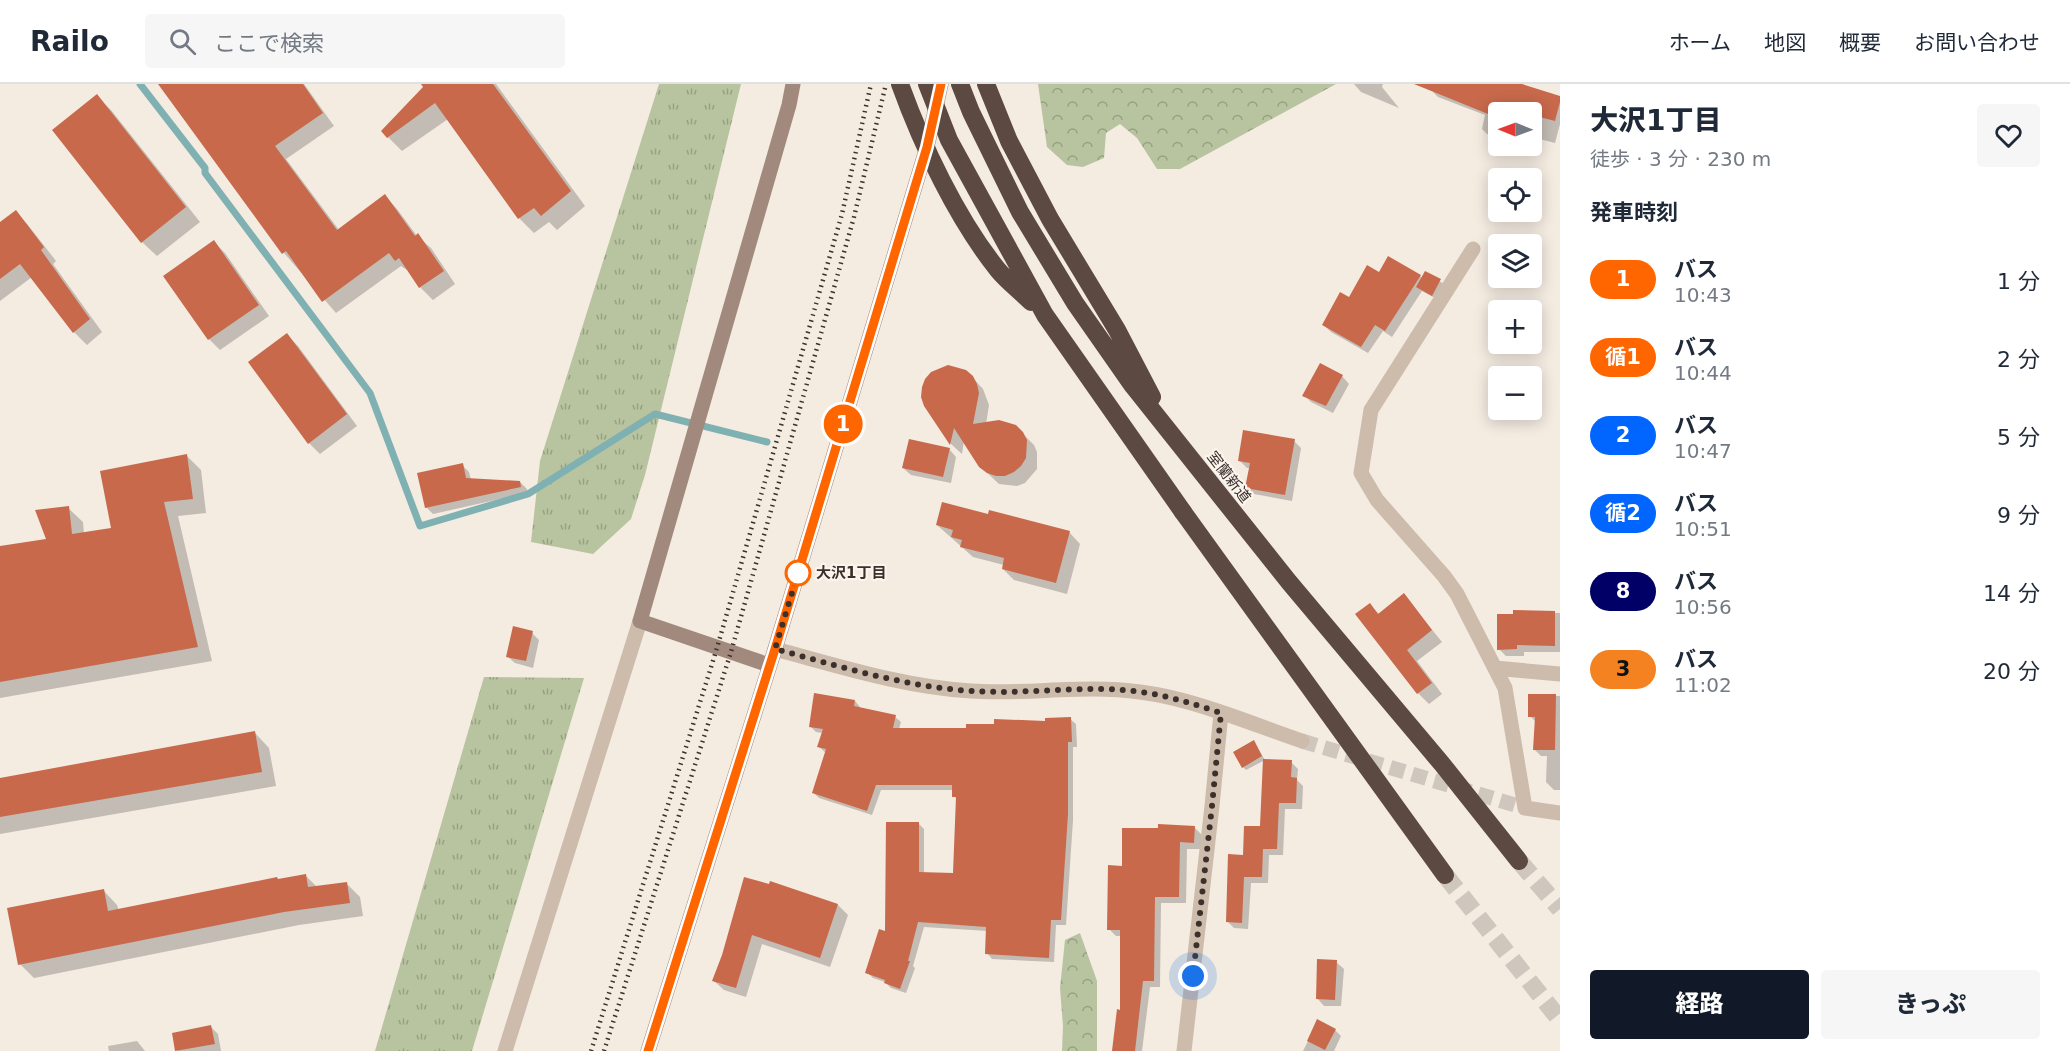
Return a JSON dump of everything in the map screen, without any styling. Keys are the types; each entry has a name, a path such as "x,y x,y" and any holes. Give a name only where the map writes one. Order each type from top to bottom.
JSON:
{"highway":[{"path":"900,84 918,132 968,227 998,271 1045,315"},
{"path":"927,84 949,140 1045,315 1183,512 1445,875"},
{"name":"室蘭新道","path":"960,84 971,112 1020,212 1074,303 1132,386 1289,582 1442,764 1519,861"},
{"path":"986,84 1010,141 1050,219 1118,330 1171,433"}],"street":[{"path":"505,1051 640,621 789,105 793,84"},
{"path":"648,1051 775,649 927,147 941,84"},
{"path":"1473,249 1371,410 1361,473 1377,500 1457,594 1496,668 1505,688 1525,808 1560,813"},
{"path":"640,621 769,665"},
{"path":"775,649 884,678 972,692 1139,692 1185,701 1302,741"},
{"path":"1496,668 1560,674"},
{"path":"1188,1049 1221,713"}],"green space":[{"path":"659,84 741,84 645,475 631,519 593,554 531,542 540,461"},
{"path":"1038,84 1336,84 1180,169 1157,169 1137,138 1120,124 1106,133 1104,158 1083,167 1067,165 1047,147"},
{"path":"484,677 584,678 472,1051 375,1051"},
{"path":"1080,933 1097,981 1097,1051 1062,1051 1060,988 1065,940"}],"building":[{"path":"158,84 303,84 323,113 275,146 337,230 385,194 415,236 418,233 444,271 419,288 399,258 395,261 389,253 322,302 286,251 282,254"},
{"path":"421,84 493,84 571,191 541,216 534,208 518,219 435,103 387,138 381,131 423,87"},
{"path":"1414,84 1522,84 1560,96 1555,121 1542,118 1542,102 1488,102 1488,114"},
{"path":"97,94 186,207 141,243 52,130"},
{"path":"16,210 44,247 41,250 90,319 73,333 20,264 0,279 0,222"},
{"path":"214,240 259,305 208,340 163,276"},
{"path":"1388,256 1421,275 1385,331 1375,325 1361,347 1322,325 1340,292 1349,297 1367,265 1379,272"},
{"path":"1425,271 1441,279 1432,296 1416,287"},
{"path":"287,333 347,414 308,444 248,362"},
{"path":"1320,363 1343,375 1326,406 1302,396"},
{"path":"948,365 966,370 977,384 979,393 973,424 999,420 1016,425 1023,432 1027,440 1026,458 1014,472 1005,476 987,473 979,467 954,428 950,445 924,406 921,397 925,379 931,372"},
{"path":"1243,430 1295,439 1285,495 1245,488 1250,463 1238,461"},
{"path":"909,439 950,448 943,477 902,468"},
{"path":"187,454 193,499 164,502 198,647 0,682 0,546 46,539 35,510 69,506 72,534 111,528 100,471"},
{"path":"463,463 466,478 520,481 521,487 425,508 417,473"},
{"path":"942,502 988,514 989,510 1070,531 1056,583 1002,569 1004,558 960,547 962,540 951,537 953,530 936,525"},
{"path":"1404,593 1432,630 1407,650 1432,683 1417,694 1355,614 1370,603 1378,614"},
{"path":"1513,610 1555,611 1555,646 1517,645 1517,649 1497,650 1497,614 1513,614"},
{"path":"513,626 533,631 526,661 506,657"},
{"path":"814,693 855,700 854,706 896,715 893,728 966,728 966,724 994,724 994,719 1045,721 1045,718 1071,717 1072,742 1068,742 1068,814 1061,920 1051,920 1049,958 985,954 986,927 918,922 908,961 910,961 900,989 884,983 885,980 865,973 879,929 885,931 886,822 919,822 919,872 953,873 956,797 952,797 952,785 876,785 867,811 812,793 826,749 817,747 823,729 809,727"},
{"path":"1528,694 1556,694 1555,750 1533,750 1535,717 1528,717"},
{"path":"255,731 262,772 0,817 0,778"},
{"path":"1254,740 1262,756 1242,768 1233,752"},
{"path":"1263,759 1292,760 1291,777 1297,778 1296,803 1279,803 1277,849 1263,849 1262,877 1244,877 1242,923 1226,922 1228,854 1243,855 1244,826 1260,826"},
{"path":"1158,824 1195,826 1194,843 1180,842 1179,897 1155,897 1154,981 1143,981 1135,1051 1112,1051 1117,1009 1120,1010 1120,930 1107,930 1108,865 1122,866 1122,828 1158,828"},
{"path":"306,874 308,887 347,882 350,903 284,912 18,965 7,908 104,889 108,911 277,877 278,879"},
{"path":"744,877 769,884 770,881 838,904 820,958 752,935 736,988 712,981 722,955"},
{"path":"1317,959 1337,960 1335,1000 1316,999"},
{"path":"1317,1019 1336,1029 1325,1050 1307,1041"},
{"path":"211,1025 215,1044 175,1051 172,1033"}],"waterway":[{"path":"140,84 205,168 205,173 370,393 420,526 528,494 655,414 767,442"}],"tunnel":[{"path":"1302,741 1525,808"},
{"path":"1519,861 1560,909"},
{"path":"1445,875 1560,1020"}],"railway":[{"path":"591,1051 717,648 842,214 871,84"},
{"path":"604,1051 731,652 854,217 886,84"}],"bus line":[{"name":"1","path":"648,1051 775,649 927,147 941,84"}],"place":[{"name":"大沢1丁目","path":"798,573"}],"route":[{"path":"798,573 775,649 884,678 933,687 972,692 1101,690 1139,692 1185,701 1221,713 1193,976"}]}
